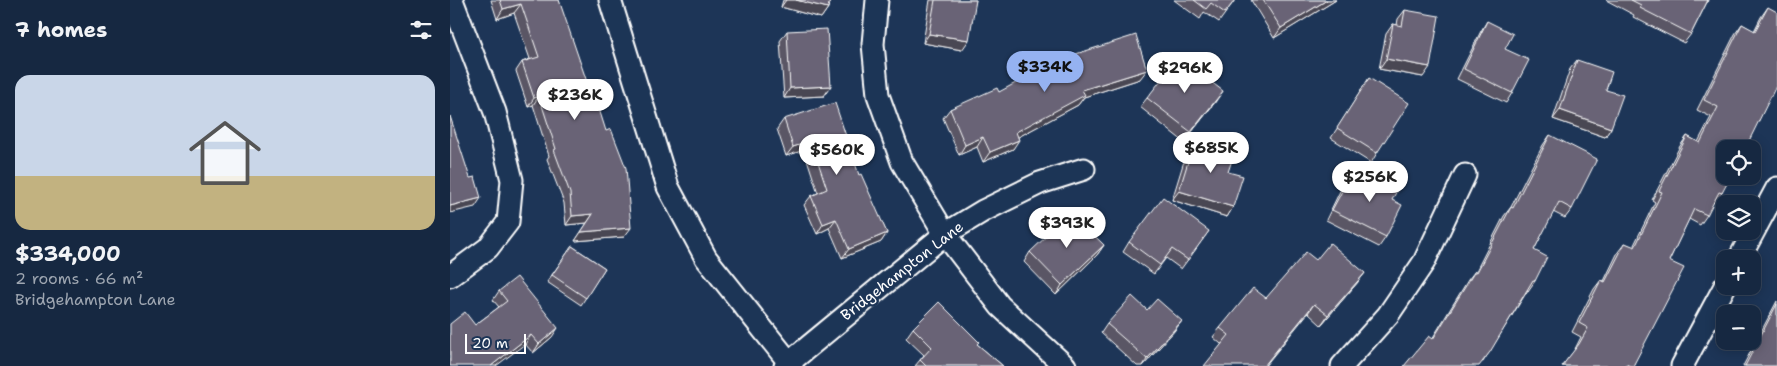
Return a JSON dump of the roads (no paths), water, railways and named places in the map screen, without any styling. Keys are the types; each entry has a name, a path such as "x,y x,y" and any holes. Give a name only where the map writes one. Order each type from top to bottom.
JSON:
{"street":[{"path":"450,276 488,248 508,222 512,180 495,112 452,0"},
{"path":"610,0 668,188 706,258 788,365"},
{"path":"877,0 873,44 878,95 902,162 945,234 1000,306 1064,366"},
{"name":"Bridgehampton Lane","path":"788,365 945,234 983,211 1040,183 1084,169"},
{"path":"1342,366 1388,315 1424,262 1465,175"},
{"path":"1744,250 1777,188"},
{"path":"1682,366 1720,295"}]}
